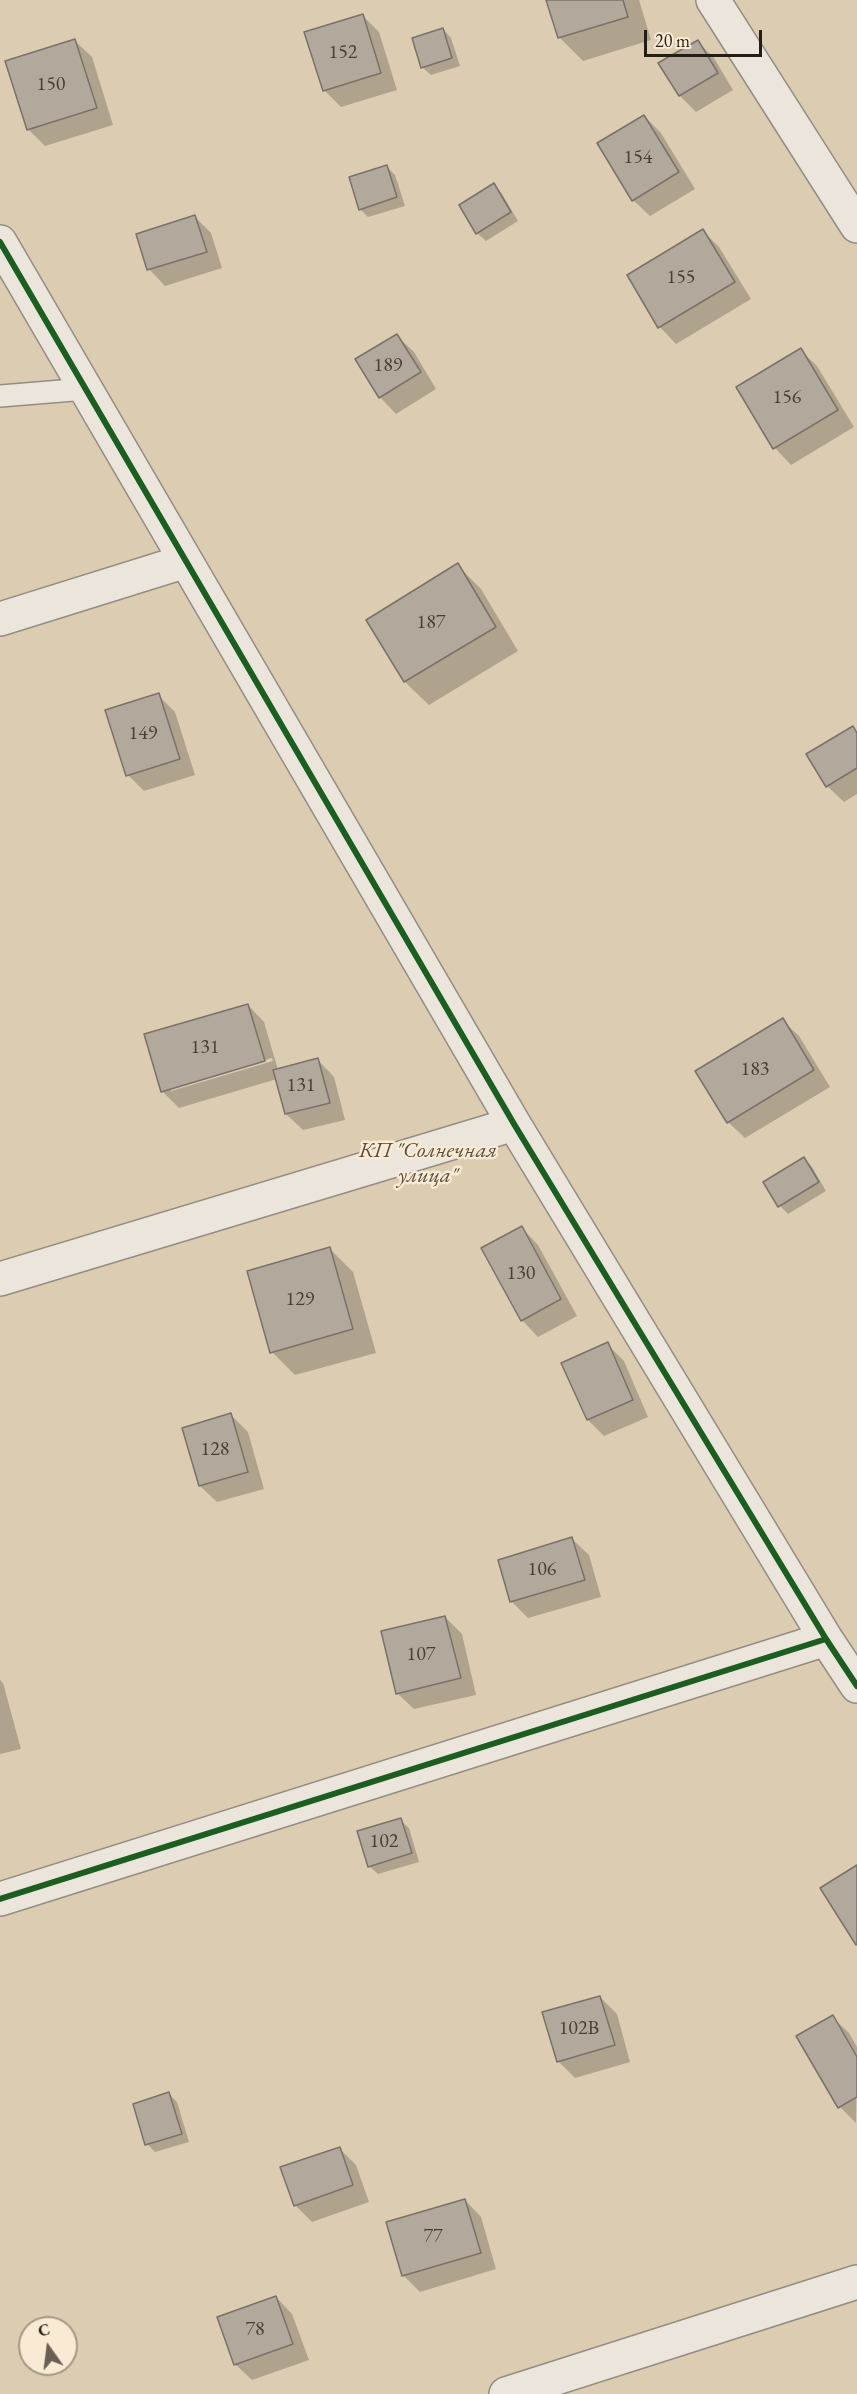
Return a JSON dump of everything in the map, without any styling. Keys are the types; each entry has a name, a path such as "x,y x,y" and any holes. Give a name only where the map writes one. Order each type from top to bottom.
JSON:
{"street":[{"path":"713,0 857,226"},
{"path":"0,242 514,1124 826,1639 857,1686"},
{"path":"0,619 186,561"},
{"path":"0,1279 514,1124"},
{"path":"0,1899 826,1639"},
{"path":"506,2394 857,2282"}],"lane":[{"path":"0,396 86,389"}],"green space":[{"name":"КП \"Солнечная улица\"","path":"0,0 857,0 857,2394 0,2394"}],"building":[{"path":"546,0 623,0 628,17 558,38"},
{"path":"363,14 381,73 323,91 304,32"},
{"path":"443,28 452,58 421,68 412,38"},
{"path":"75,39 97,108 27,130 5,61"},
{"path":"698,40 718,73 679,96 658,63"},
{"path":"644,115 679,172 632,201 597,143"},
{"path":"387,165 397,197 359,210 349,177"},
{"path":"494,183 511,212 476,234 459,205"},
{"path":"195,215 207,252 147,270 136,234"},
{"path":"703,229 735,282 658,328 627,275"},
{"path":"397,334 421,372 379,398 355,359"},
{"path":"801,348 838,410 773,449 736,387"},
{"path":"458,563 496,627 404,682 366,620"},
{"path":"159,693 180,759 126,776 105,710"},
{"path":"853,726 857,733 857,768 826,787 806,754"},
{"path":"248,1004 265,1061 161,1092 144,1034"},
{"path":"783,1018 814,1070 727,1123 695,1071"},
{"path":"318,1058 330,1103 285,1114 273,1070"},
{"path":"804,1157 819,1182 778,1207 763,1182"},
{"path":"522,1226 561,1299 521,1321 481,1248"},
{"path":"330,1247 353,1329 270,1353 247,1271"},
{"path":"608,1342 633,1400 587,1420 561,1363"},
{"path":"231,1413 248,1472 199,1486 182,1428"},
{"path":"572,1537 585,1580 510,1602 498,1560"},
{"path":"445,1616 461,1678 396,1694 381,1631"},
{"path":"401,1818 412,1853 368,1867 357,1831"},
{"path":"857,1865 857,1944 856,1945 820,1888"},
{"path":"600,1996 615,2045 557,2062 542,2012"},
{"path":"833,2015 857,2057 857,2097 838,2108 796,2036"},
{"path":"169,2092 182,2134 145,2145 133,2104"},
{"path":"340,2147 353,2185 294,2206 280,2167"},
{"path":"465,2199 481,2253 402,2276 386,2222"},
{"path":"276,2296 293,2344 234,2365 217,2317"}],"cycle path":[{"path":"0,242 514,1124 826,1639 857,1686"},
{"path":"0,1899 826,1639"}]}
